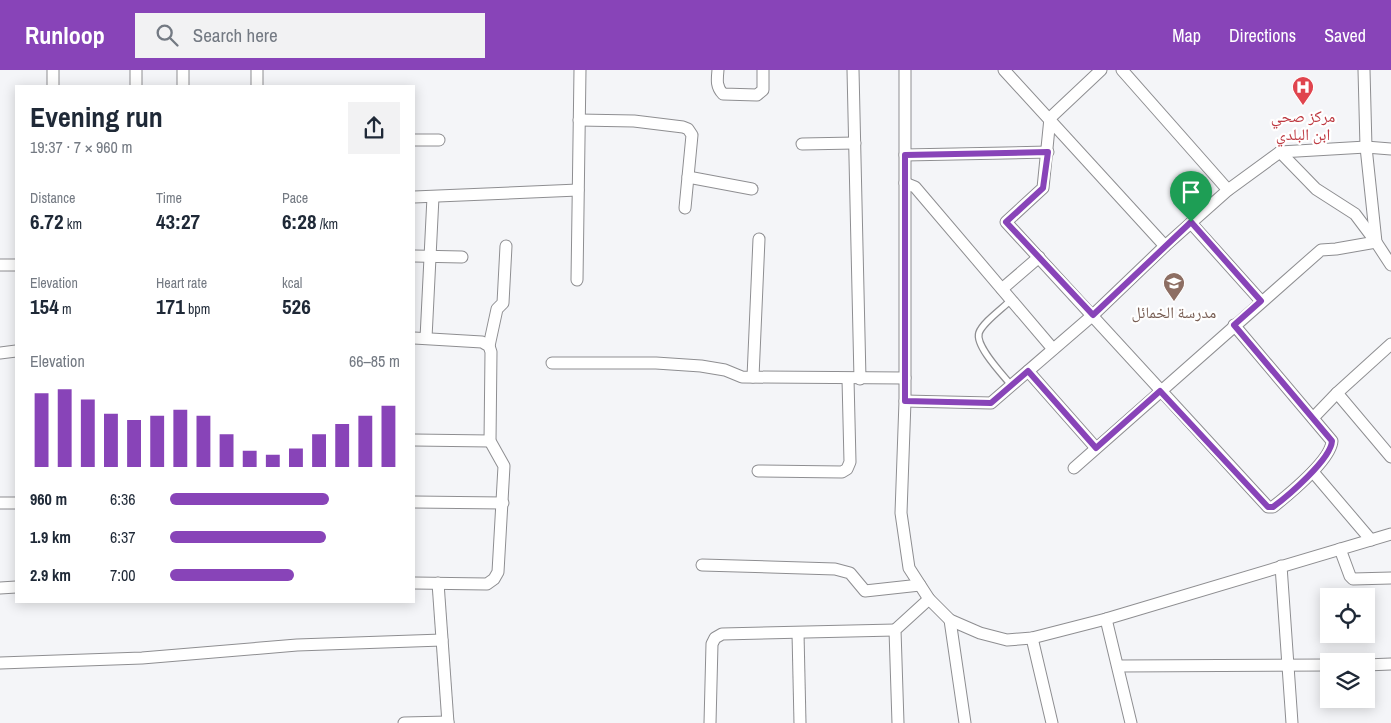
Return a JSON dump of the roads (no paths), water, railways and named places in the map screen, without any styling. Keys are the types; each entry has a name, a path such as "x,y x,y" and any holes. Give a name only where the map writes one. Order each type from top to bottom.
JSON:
{"street":[{"path":"53,70 53,85"},
{"path":"136,70 136,85"},
{"path":"183,70 183,85"},
{"path":"257,70 257,85"},
{"path":"577,280 580,70"},
{"path":"718,70 717,81 719,90 723,94 757,95 763,90 763,70"},
{"path":"853,70 860,379"},
{"path":"905,70 905,401 901,513 909,568 929,599 950,620 1007,640 1032,638 1391,534"},
{"path":"1004,70 1050,118 1165,246"},
{"path":"1101,70 1050,118 1043,188 1006,222 1268,507 1273,507 1313,472 1330,450 1332,441 1234,325"},
{"path":"1122,70 1228,190"},
{"path":"1364,70 1366,147 1376,242"},
{"path":"580,120 634,121 683,127 688,130 692,135 685,208"},
{"path":"415,140 439,140"},
{"path":"802,144 855,143"},
{"path":"905,401 991,403 1093,315 1191,222 1228,190 1280,152 1366,147 1391,149"},
{"path":"905,155 1048,152"},
{"path":"1280,152 1316,189 1355,214 1391,265"},
{"path":"688,177 752,189"},
{"path":"905,183 915,187 1053,349"},
{"path":"415,198 578,190"},
{"path":"426,338 433,198"},
{"path":"1191,222 1261,301"},
{"path":"753,378 759,239"},
{"path":"1074,468 1320,250 1376,242"},
{"path":"415,584 487,584 494,579 498,572 504,466 490,441 491,352 489,346 497,309 503,303 506,246"},
{"path":"415,256 462,257"},
{"path":"1002,289 1039,257"},
{"path":"0,265 15,265"},
{"path":"415,338 482,342 489,346"},
{"path":"1313,418 1337,393 1391,344"},
{"path":"0,353 15,350"},
{"path":"552,363 656,363 701,366 753,378 905,378"},
{"path":"1028,371 1096,448"},
{"path":"758,471 842,472 847,469 850,462 848,379"},
{"path":"1337,393 1391,457"},
{"path":"415,440 490,441"},
{"path":"1313,472 1371,540"},
{"path":"415,502 503,503"},
{"path":"0,503 15,503"},
{"path":"1340,549 1350,576 1354,579 1391,578"},
{"path":"702,565 835,569 850,573 865,591 920,585"},
{"path":"1281,566 1292,723"},
{"path":"404,723 448,722 438,583"},
{"path":"0,588 15,588"},
{"path":"710,723 712,644 715,638 722,634 895,630 929,599"},
{"path":"1106,618 1131,723"},
{"path":"950,620 965,723"},
{"path":"895,630 898,723"},
{"path":"798,633 800,723"},
{"path":"1032,638 1052,723"},
{"path":"0,663 142,658 297,645 442,640"},
{"path":"1375,665 1391,664"},
{"path":"1118,666 1320,666"}],"lane":[{"path":"1011,300 979,333 979,342 986,354 1011,385"}],"place":[{"name":"مركز صحي ابن البلدي","path":"1303,106"},
{"name":"مدرسة الخمائل","path":"1174,302"}]}
